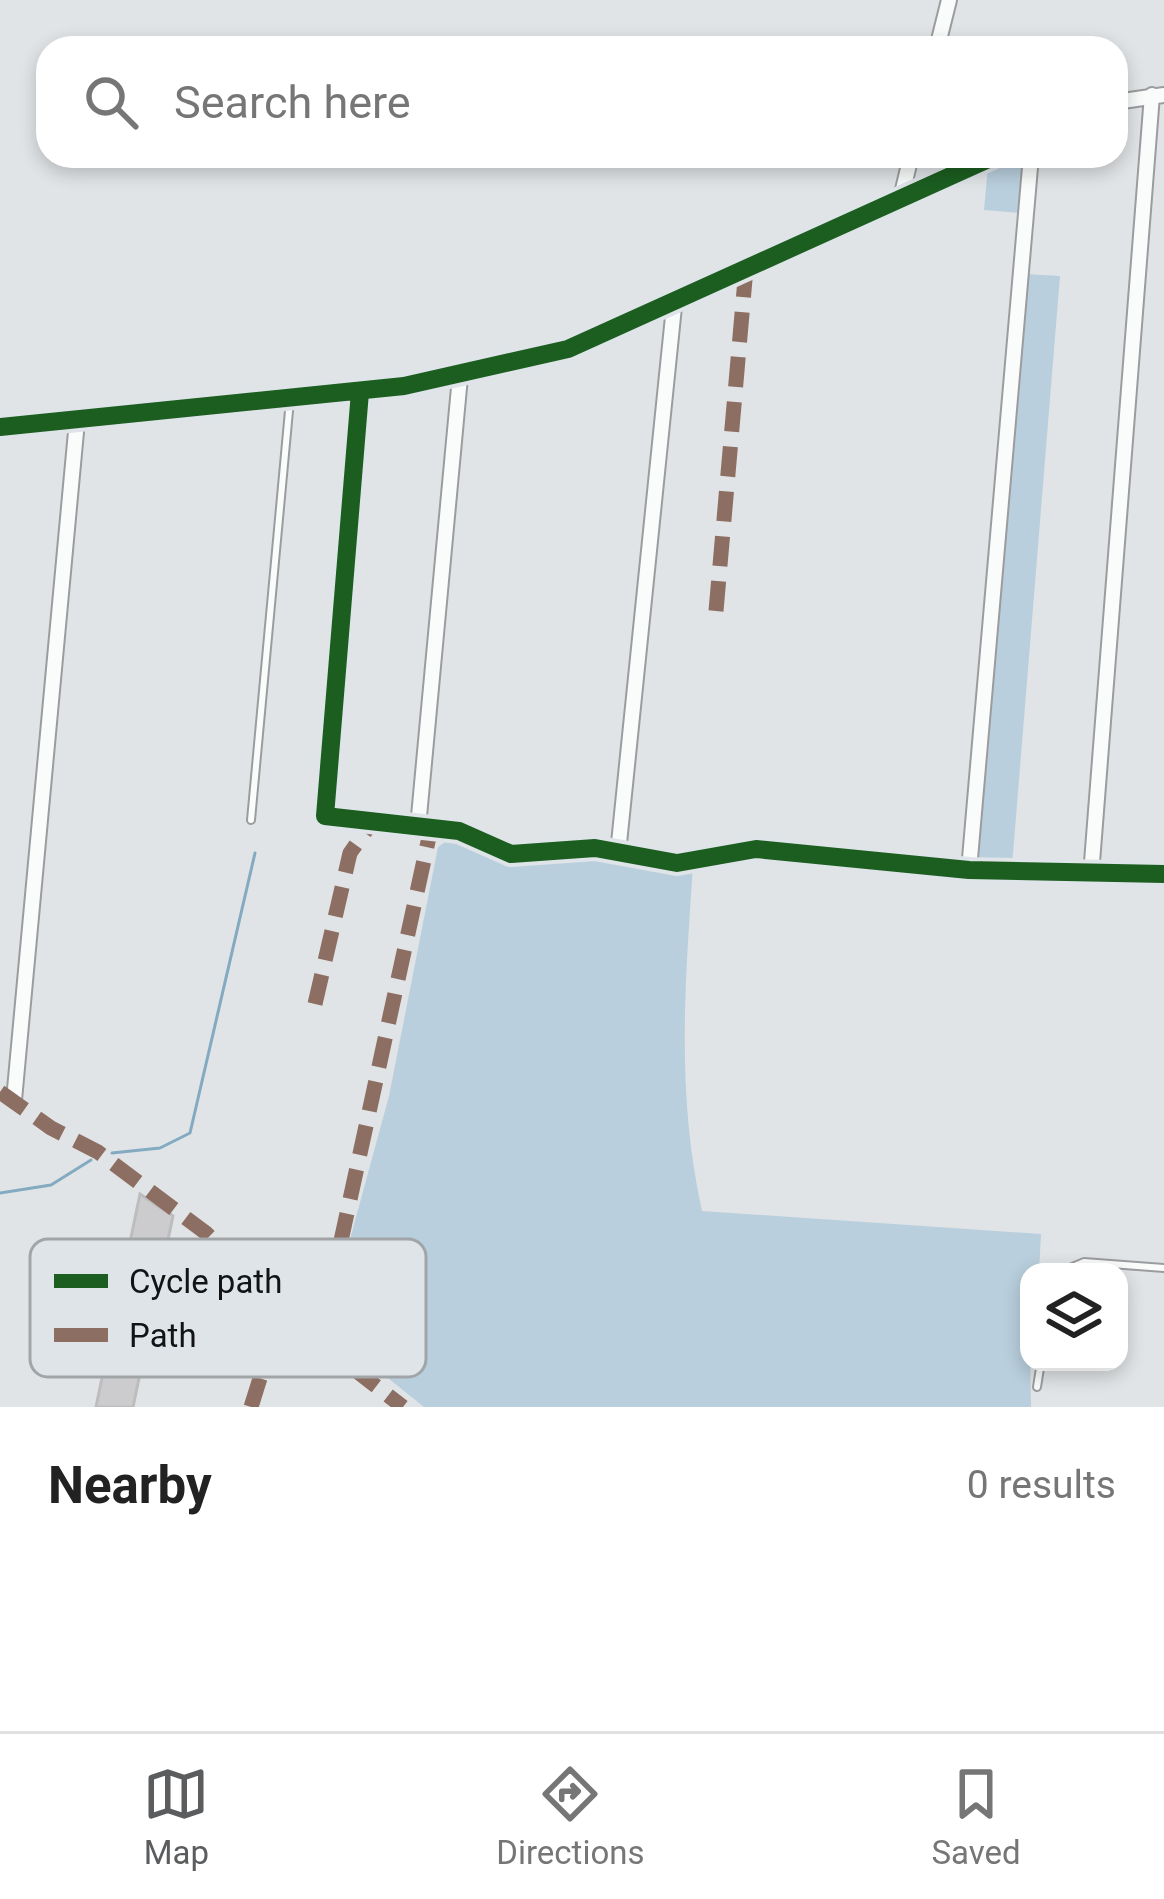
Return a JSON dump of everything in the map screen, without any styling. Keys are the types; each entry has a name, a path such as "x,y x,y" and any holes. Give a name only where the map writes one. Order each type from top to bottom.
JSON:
{"street":[{"path":"940,36 949,0"},
{"path":"1091,875 1158,95 1128,100"},
{"path":"900,202 908,168"},
{"path":"0,427 360,392 460,377 568,350 674,297 970,168"},
{"path":"969,870 1029,168"},
{"path":"619,853 674,297"},
{"path":"418,827 460,377"},
{"path":"360,392 326,817 459,831 511,854 569,847 677,863 726,850 776,850 969,870 1164,874"},
{"path":"14,1100 77,421"}],"lane":[{"path":"250,820 290,400"},
{"path":"1128,1265 1164,1268"},
{"path":"1037,1387 1040,1371"}],"shaded area":[{"path":"988,168 1024,168 1020,213 984,210"},
{"path":"1026,274 1060,276 1012,866 975,864"},
{"path":"456,834 482,849 619,856 660,869 693,866 685,997 686,1081 702,1211 1041,1234 1039,1263 1020,1263 1020,1371 1030,1371 1031,1407 424,1407 386,1377 426,1377 426,1239 350,1239 389,1096 438,847"}],"building":[{"path":"140,1194 173,1216 168,1239 131,1239"},
{"path":"102,1377 139,1377 133,1407 96,1407"}],"waterway":[{"path":"112,1153 160,1148 190,1133 255,853"},
{"path":"0,1193 51,1185 91,1160"}],"marked path":[{"path":"716,611 746,268"},
{"path":"315,1004 350,853 370,825"},
{"path":"341,1239 431,828"},
{"path":"0,1092 51,1128 98,1152 212,1239"},
{"path":"251,1407 260,1377"},
{"path":"364,1377 403,1407"}],"cycle path":[{"path":"0,427 404,386 568,349 968,168"},
{"path":"360,392 325,816 459,831 511,854 595,848 677,863 756,849 969,870 1164,874"}]}
